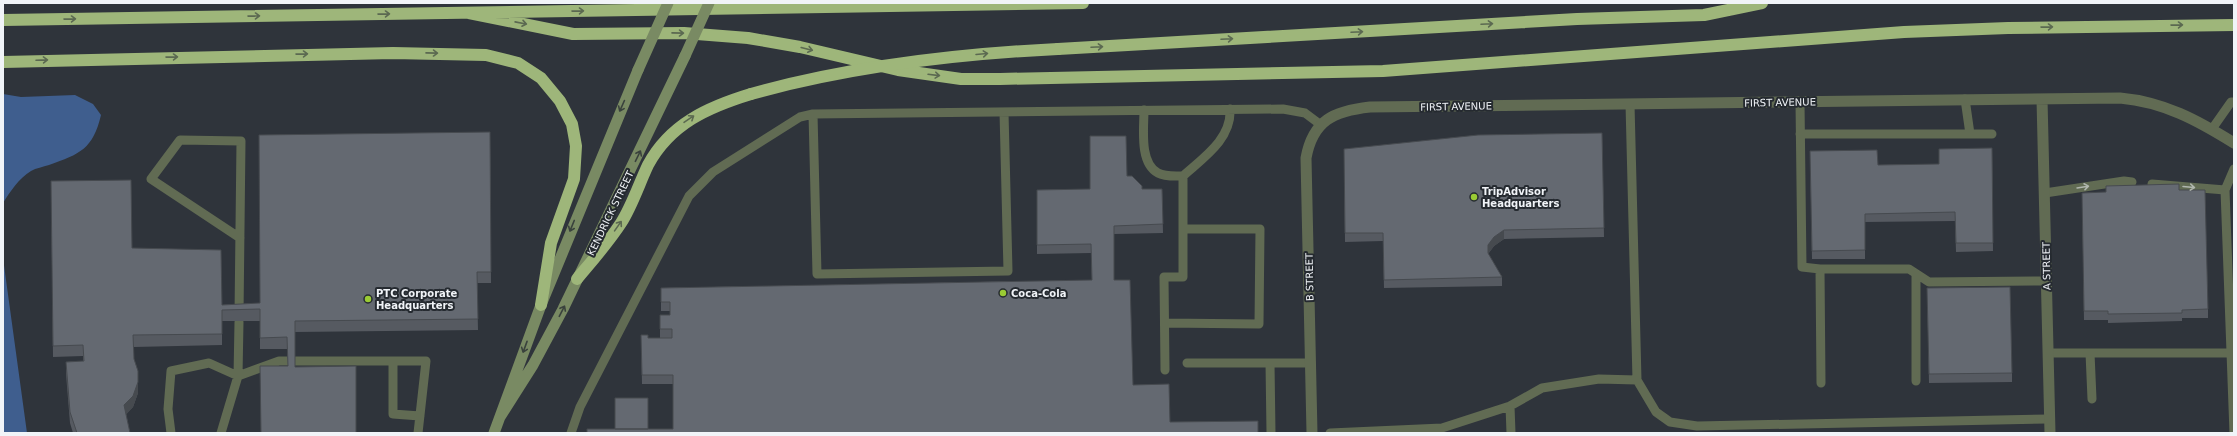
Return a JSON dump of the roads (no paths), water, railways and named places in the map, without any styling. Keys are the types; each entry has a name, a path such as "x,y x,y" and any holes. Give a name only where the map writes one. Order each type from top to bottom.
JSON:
{"highway":[{"path":"3,20 1083,3"},
{"path":"577,279 621,223 650,162 665,141 687,120 703,111 751,94 816,78 891,64 964,56 1577,18 1704,15 1762,3"},
{"path":"469,13 573,34 684,33 741,37 800,47 898,70 961,78 1000,79 1377,71 1904,32 2008,28 2234,25"},
{"path":"3,62 393,53 486,55 518,63 541,78 560,101 572,124 576,146 574,179 551,243 541,305"}],"main road":[{"name":"KENDRICK STREET","path":"494,433 541,305 638,70 668,3"},
{"name":"KENDRICK STREET","path":"500,417 544,345 685,56 709,3"}],"street":[{"name":"A STREET","path":"2042,98 2050,433"},
{"name":"FIRST AVENUE","path":"1321,124 1339,113 1370,107 2120,98 2146,101 2182,113 2234,143"},
{"name":"B STREET","path":"1312,433 1306,158 1311,140 1321,124"}],"lane":[{"path":"1965,100 1970,134"},
{"path":"1800,102 1802,267 1820,269 1909,269 1929,282 2046,281"},
{"path":"2212,129 2231,102 2234,102"},
{"path":"1630,104 1637,380 1656,412 1670,422 1697,426 2049,419"},
{"path":"1144,110 1145,153 1150,165 1158,173 1164,175 1183,176 1213,149 1223,136 1229,123 1230,109"},
{"path":"571,433 580,407 689,196 712,172 793,120 813,114 1230,109 1298,110 1321,124"},
{"path":"813,114 817,274 1008,271 1004,112"},
{"path":"1800,134 1992,134"},
{"path":"222,433 238,376 242,141 180,140 151,178 240,238"},
{"path":"2234,169 2226,190 2234,433"},
{"path":"1165,370 1164,277 1183,277 1183,176"},
{"path":"2045,193 2124,181 2132,182"},
{"path":"2152,184 2226,190"},
{"path":"1165,323 1259,324 1260,229 1184,229"},
{"path":"1820,269 1821,383"},
{"path":"1916,274 1916,381"},
{"path":"2090,353 2092,399"},
{"path":"2048,354 2231,353"},
{"path":"171,433 168,409 171,371 209,363 238,376 279,361 426,361 418,433"},
{"path":"394,361 393,414 420,416"},
{"path":"1187,363 1311,363"},
{"path":"1270,363 1271,433"},
{"path":"1330,433 1442,428 1510,406 1542,388 1599,379 1637,380"},
{"path":"1510,406 1512,433"}],"place":[{"name":"TripAdvisor Headquarters","path":"1474,197"},
{"name":"Coca-Cola","path":"1003,293"},
{"name":"PTC Corporate Headquarters","path":"368,299"}]}
